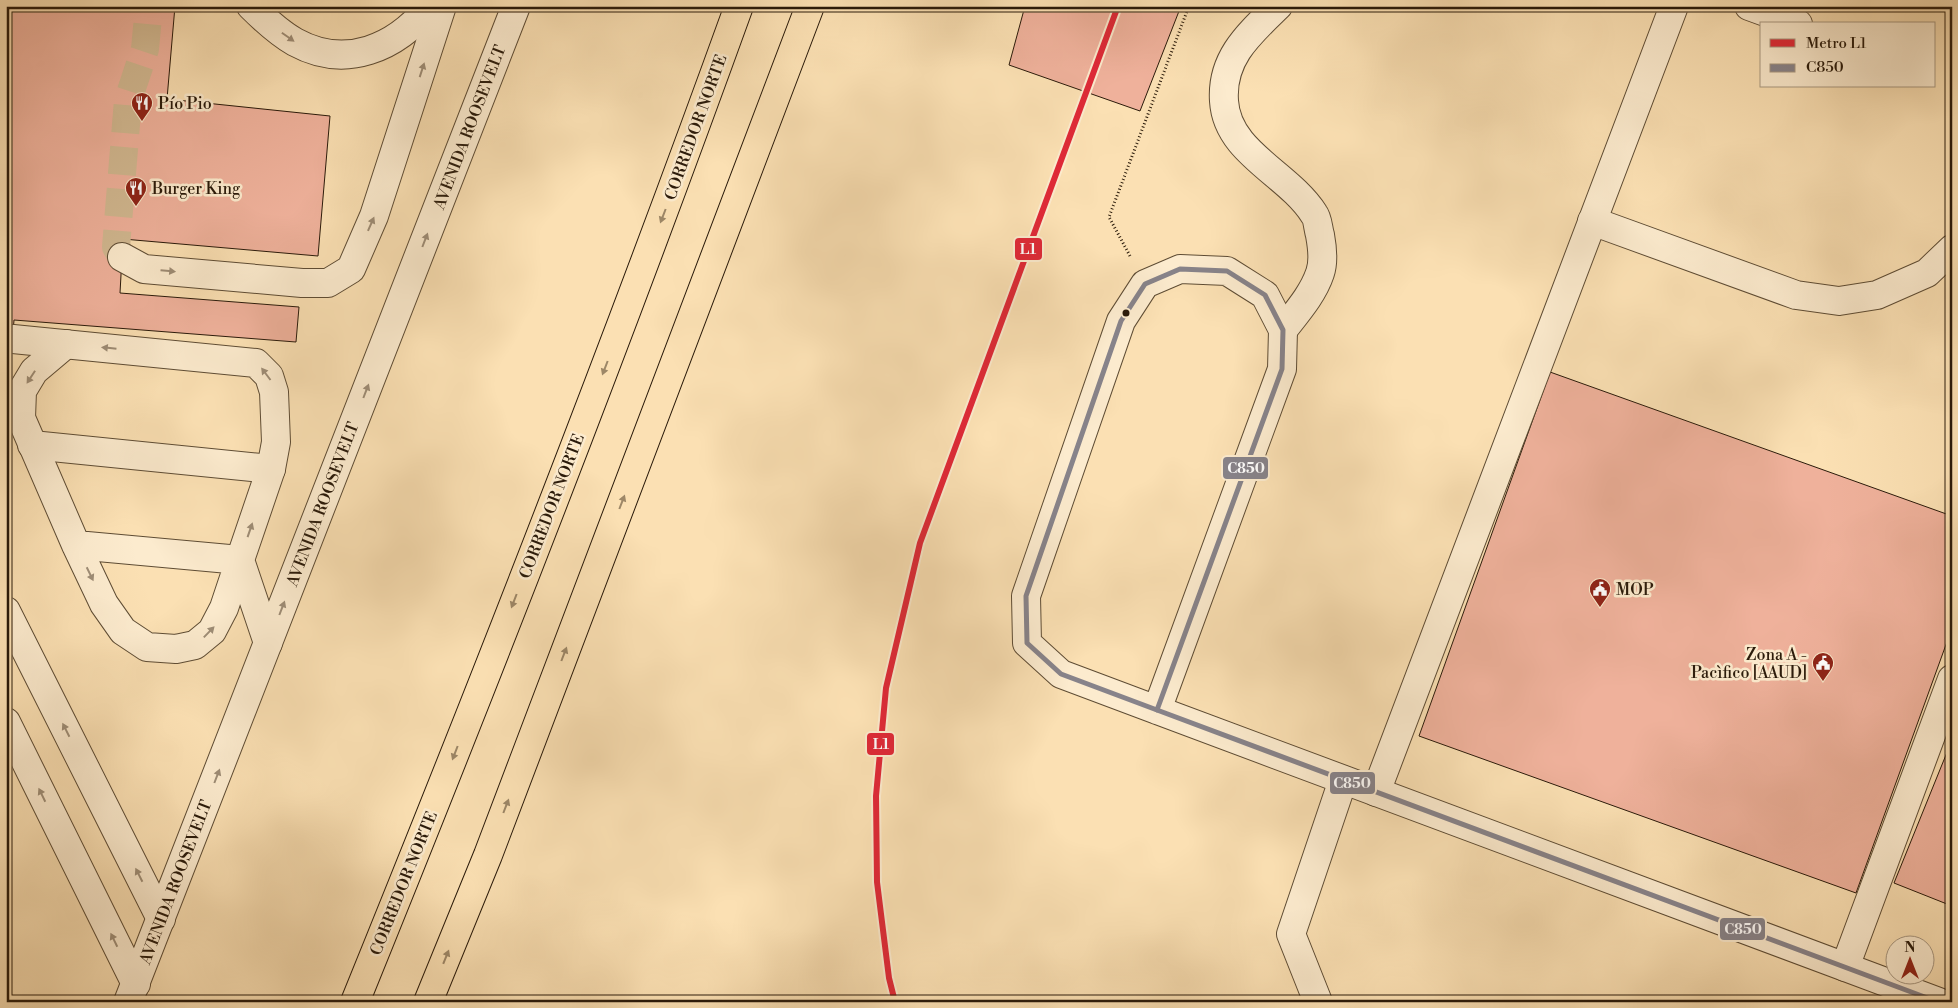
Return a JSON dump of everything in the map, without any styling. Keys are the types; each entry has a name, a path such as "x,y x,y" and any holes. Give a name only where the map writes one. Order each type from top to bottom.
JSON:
{"highway":[{"name":"CORREDOR NORTE","path":"355,1002 604,372 739,6"},
{"path":"428,1002 488,855 810,6"}],"street":[{"path":"251,6 267,22 296,42 325,53 354,55 378,48 402,34 423,16 430,6"},
{"path":"122,257 144,269 302,282 328,283 351,269 374,216 442,6"},
{"name":"AVENIDA ROOSEVELT","path":"132,993 516,6"},
{"path":"1278,6 1247,36 1231,60 1223,88 1225,115 1239,142 1295,191 1315,215 1322,245 1321,272 1306,300 1283,330"},
{"path":"1376,792 1674,6"},
{"path":"1749,6 1793,22"},
{"path":"1592,221 1796,295 1839,301 1877,295 1927,273 1952,249"},
{"path":"1157,710 1282,369 1283,330 1265,295 1227,271 1180,269 1145,284 1121,321 1026,596 1028,643 1061,674 1343,780 1939,1002"},
{"path":"13,339 66,344 256,363 270,376 274,392 276,442 271,469 224,608 212,631 195,645 176,649 147,647 122,631 104,604 32,445 21,418 22,391 34,371 66,344"},
{"path":"32,445 271,469"},
{"path":"76,545 240,560"},
{"path":"240,560 268,643"},
{"path":"6,611 161,919"},
{"path":"1845,967 1952,679"},
{"path":"6,722 132,993"},
{"path":"1318,1002 1291,934 1343,780"}],"path":[{"path":"1145,284 1110,217 1189,6"}],"building":[{"path":"6,6 175,6 167,99 330,116 318,256 123,239 120,293 299,307 296,342 14,320 11,358 6,358"},
{"path":"1025,6 1181,6 1140,111 1009,65"},
{"path":"1550,372 1952,516 1952,628 1856,893 1419,736"},
{"path":"1952,740 1952,906 1894,883"}],"tunnel":[{"path":"122,257 116,247 128,100 145,49 149,6"}],"metro line":[{"name":"L1","path":"895,1002 889,978 877,882 876,796 886,688 920,543 1118,6"}],"transit line":[{"name":"C850","path":"1180,269 1227,271 1265,295 1283,330 1282,369 1157,710 1061,674 1027,643 1026,596 1121,321 1145,284 1180,269"},
{"name":"C850","path":"1157,710 1938,1002"}],"place":[{"name":"Pío Pio","path":"142,122"},
{"name":"Burger King","path":"136,207"},
{"name":"MOP","path":"1600,608"},
{"name":"Zona A - Pacìfico [AAUD]","path":"1823,682"}]}
